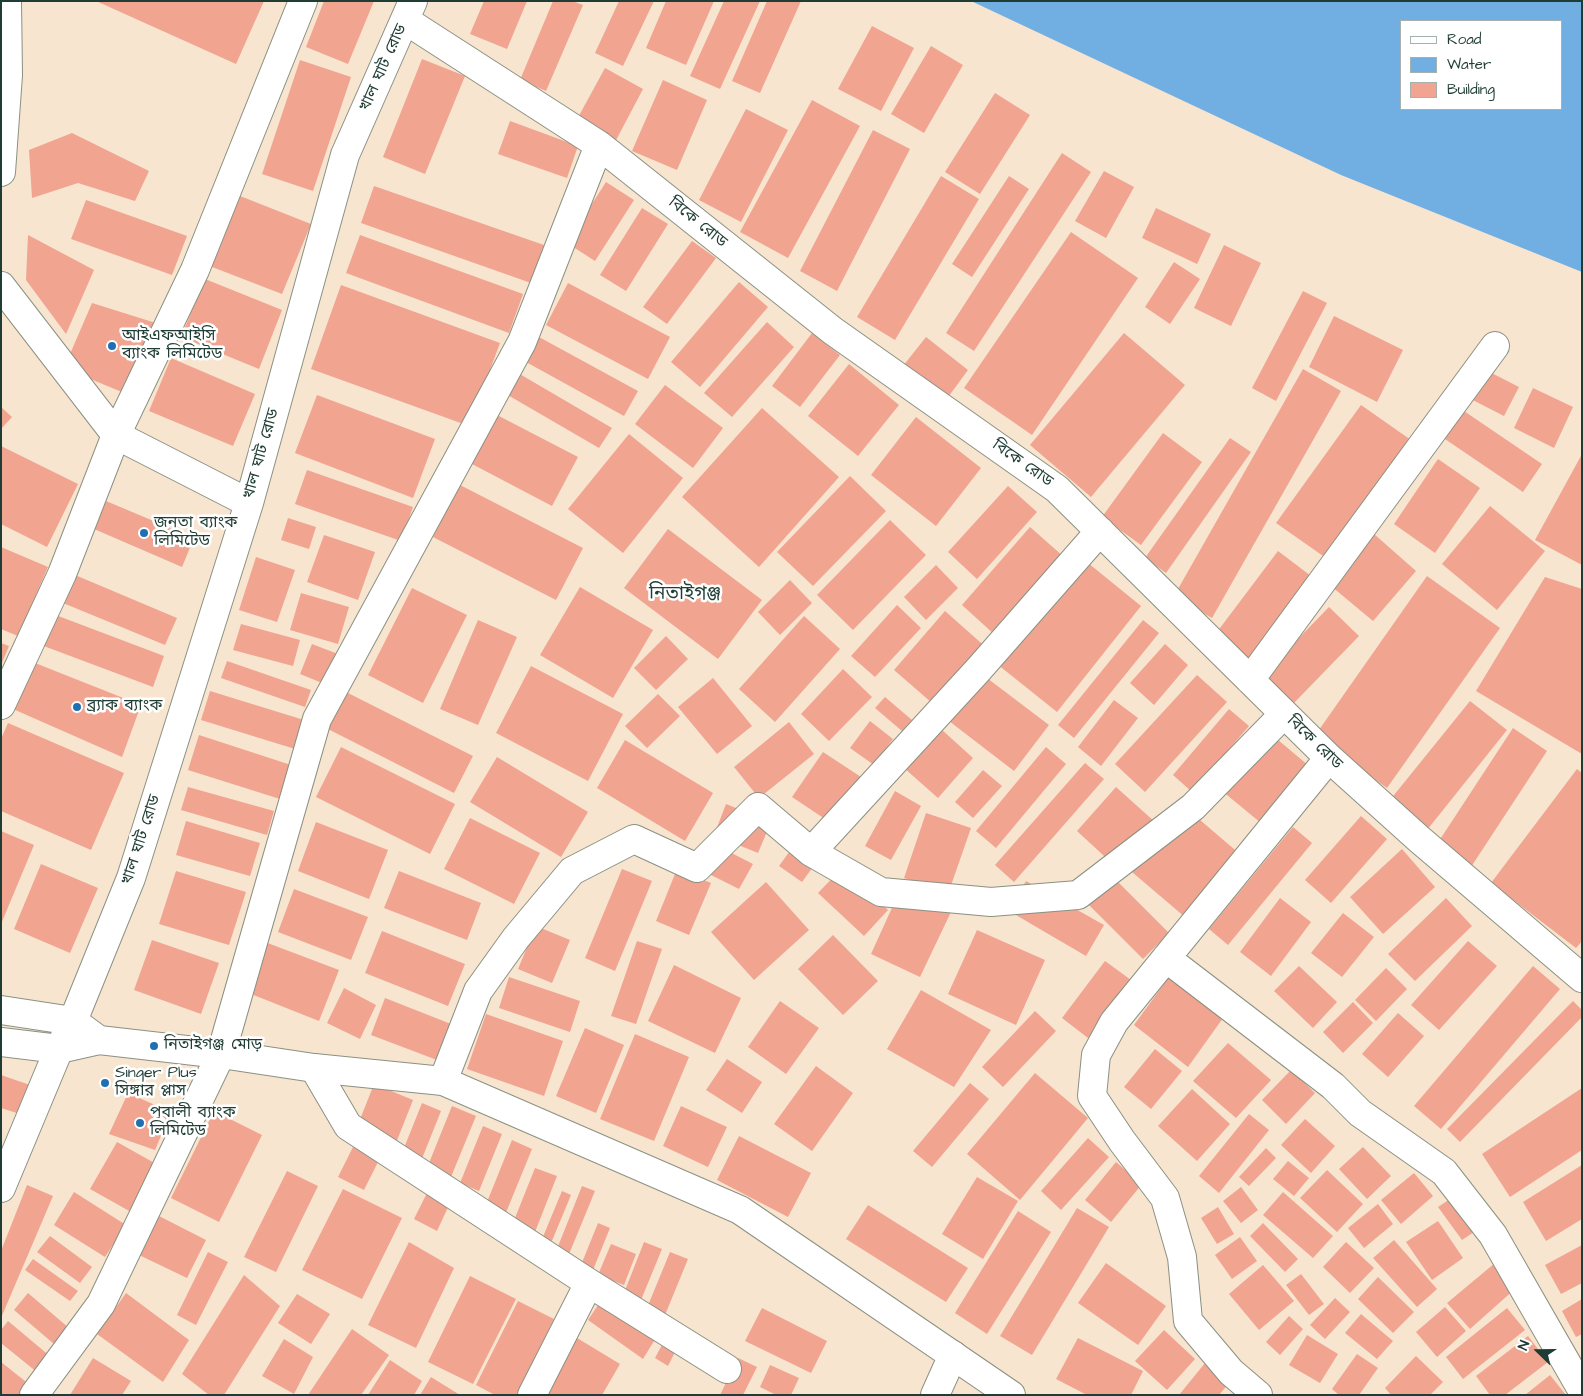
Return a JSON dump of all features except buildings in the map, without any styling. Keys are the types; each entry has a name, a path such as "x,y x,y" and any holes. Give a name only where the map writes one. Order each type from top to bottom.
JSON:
{"street":[{"path":"1,172 8,74 7,1"},
{"path":"1,705 62,574 116,435 195,270 303,1"},
{"name":"বিকে রোড","path":"409,11 599,145 833,331 1057,489 1329,758 1419,839 1582,978"},
{"name":"খাল ঘাট রোড","path":"1,1188 131,878 249,504 345,155 409,11"},
{"path":"34,1395 101,1304 221,1054 317,719 522,342 599,145"},
{"path":"1,286 116,435 249,504"},
{"path":"1250,680 1495,346"},
{"path":"811,852 979,669 1100,531"},
{"path":"443,1081 478,991 516,938 572,871 634,839 697,868 758,807 811,852 881,892 991,902 1078,895 1193,807 1284,714"},
{"path":"1258,1395 1231,1372 1188,1321 1182,1257 1165,1198 1122,1141 1092,1096 1096,1055 1114,1022 1329,758"},
{"path":"1166,958 1333,1086 1360,1113 1444,1172 1493,1236 1582,1390"},
{"path":"1,1010 73,1020 99,1040"},
{"path":"1,1042 59,1049 99,1040 221,1054 314,1068 443,1081 740,1210 1011,1395"},
{"path":"314,1068 348,1126 589,1283 727,1369"},
{"path":"532,1395 589,1283"},
{"path":"935,1395 953,1355"}],"water":[{"path":"971,1 1582,1 1582,272 1341,175"}],"place":[{"name":"আইএফআইসি ব্যাংক লিমিটেড","path":"112,346"},
{"name":"জনতা ব্যাংক লিমিটেড","path":"144,533"},
{"name":"ব্র্যাক ব্যাংক","path":"77,707"},
{"name":"নিতাইগঞ্জ মোড়","path":"154,1046"},
{"name":"Singer Plus সিঙ্গার প্লাস","path":"105,1083"},
{"name":"পূবালী ব্যাংক লিমিটেড","path":"140,1123"}],"district":[{"name":"নিতাইগঞ্জ","path":"685,595"}]}
